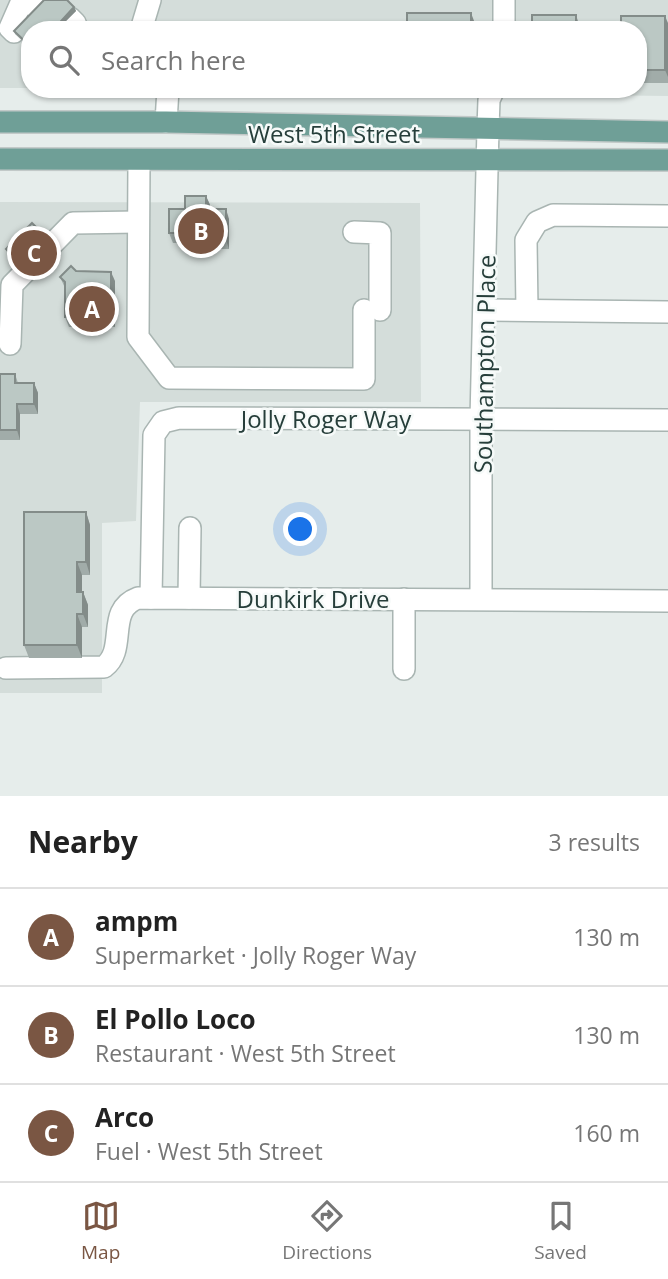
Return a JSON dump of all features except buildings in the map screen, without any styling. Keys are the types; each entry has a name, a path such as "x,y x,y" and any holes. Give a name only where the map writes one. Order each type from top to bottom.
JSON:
{"main road":[{"name":"West 5th Street","path":"0,122 166,122 668,132"},
{"name":"West 5th Street","path":"0,159 668,160"}],"street":[{"path":"144,21 150,0"},
{"path":"503,0 504,21"},
{"path":"166,122 167,98"},
{"name":"Southampton Place","path":"481,599 481,419 490,98"},
{"path":"139,160 138,337 169,378 364,379 380,233 354,232"},
{"path":"527,310 526,240 537,222 553,215 668,216"},
{"path":"10,344 12,285 73,223 138,222"},
{"path":"486,310 668,312"},
{"name":"Jolly Roger Way","path":"152,598 154,435 163,422 179,418 668,420"},
{"path":"189,598 190,528"},
{"name":"Dunkirk Drive","path":"6,668 104,667 110,662 114,652 119,613 128,602 152,598 668,601"},
{"path":"404,599 404,669"}],"shaded area":[{"path":"0,0 668,0 668,96 647,96 647,21 21,21 21,88 0,88"},
{"path":"0,202 420,203 421,402 140,402 136,521 102,523 102,693 0,693"}],"place":[{"name":"El Pollo Loco","path":"201,231"},
{"name":"Arco","path":"34,253"},
{"name":"ampm","path":"92,309"}]}
